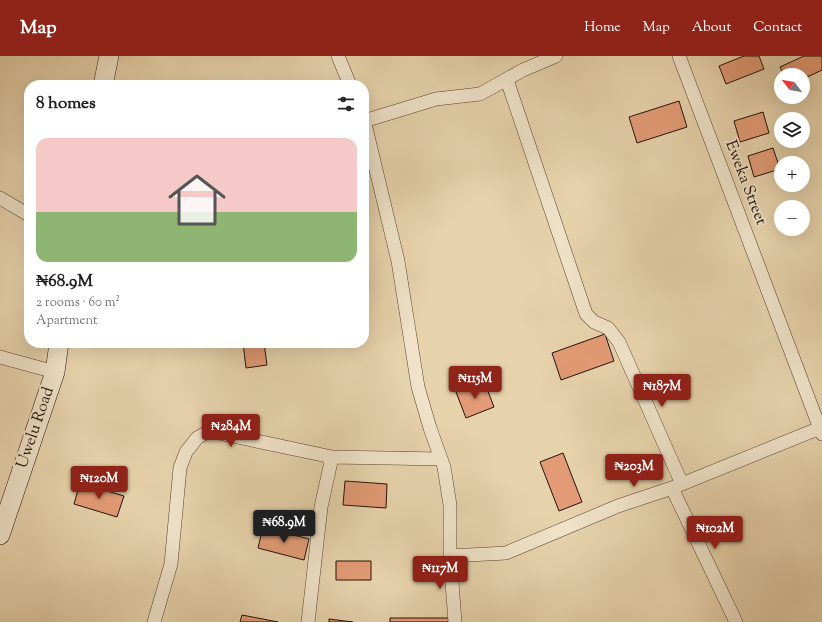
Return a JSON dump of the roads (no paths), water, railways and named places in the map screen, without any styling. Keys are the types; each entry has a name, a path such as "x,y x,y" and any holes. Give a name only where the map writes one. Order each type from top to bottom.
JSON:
{"street":[{"path":"104,80 108,56"},
{"path":"338,56 348,80"},
{"path":"369,119 436,99 480,94 523,70 556,56"},
{"name":"Eweka Street","path":"679,56 821,431"},
{"path":"507,80 586,314 594,322 608,328 619,342 677,486 736,622"},
{"path":"369,141 398,261 418,387 430,428 444,467 450,505 450,556 455,622"},
{"path":"0,198 24,212"},
{"name":"Uwelu Road","path":"0,535 55,372 58,348"},
{"path":"0,357 55,372"},
{"path":"154,622 171,564 180,468 186,452 197,438 209,431 332,457 441,459"},
{"path":"450,556 506,553 618,506 677,486 821,431"},
{"path":"308,622 321,507 332,457"}]}
